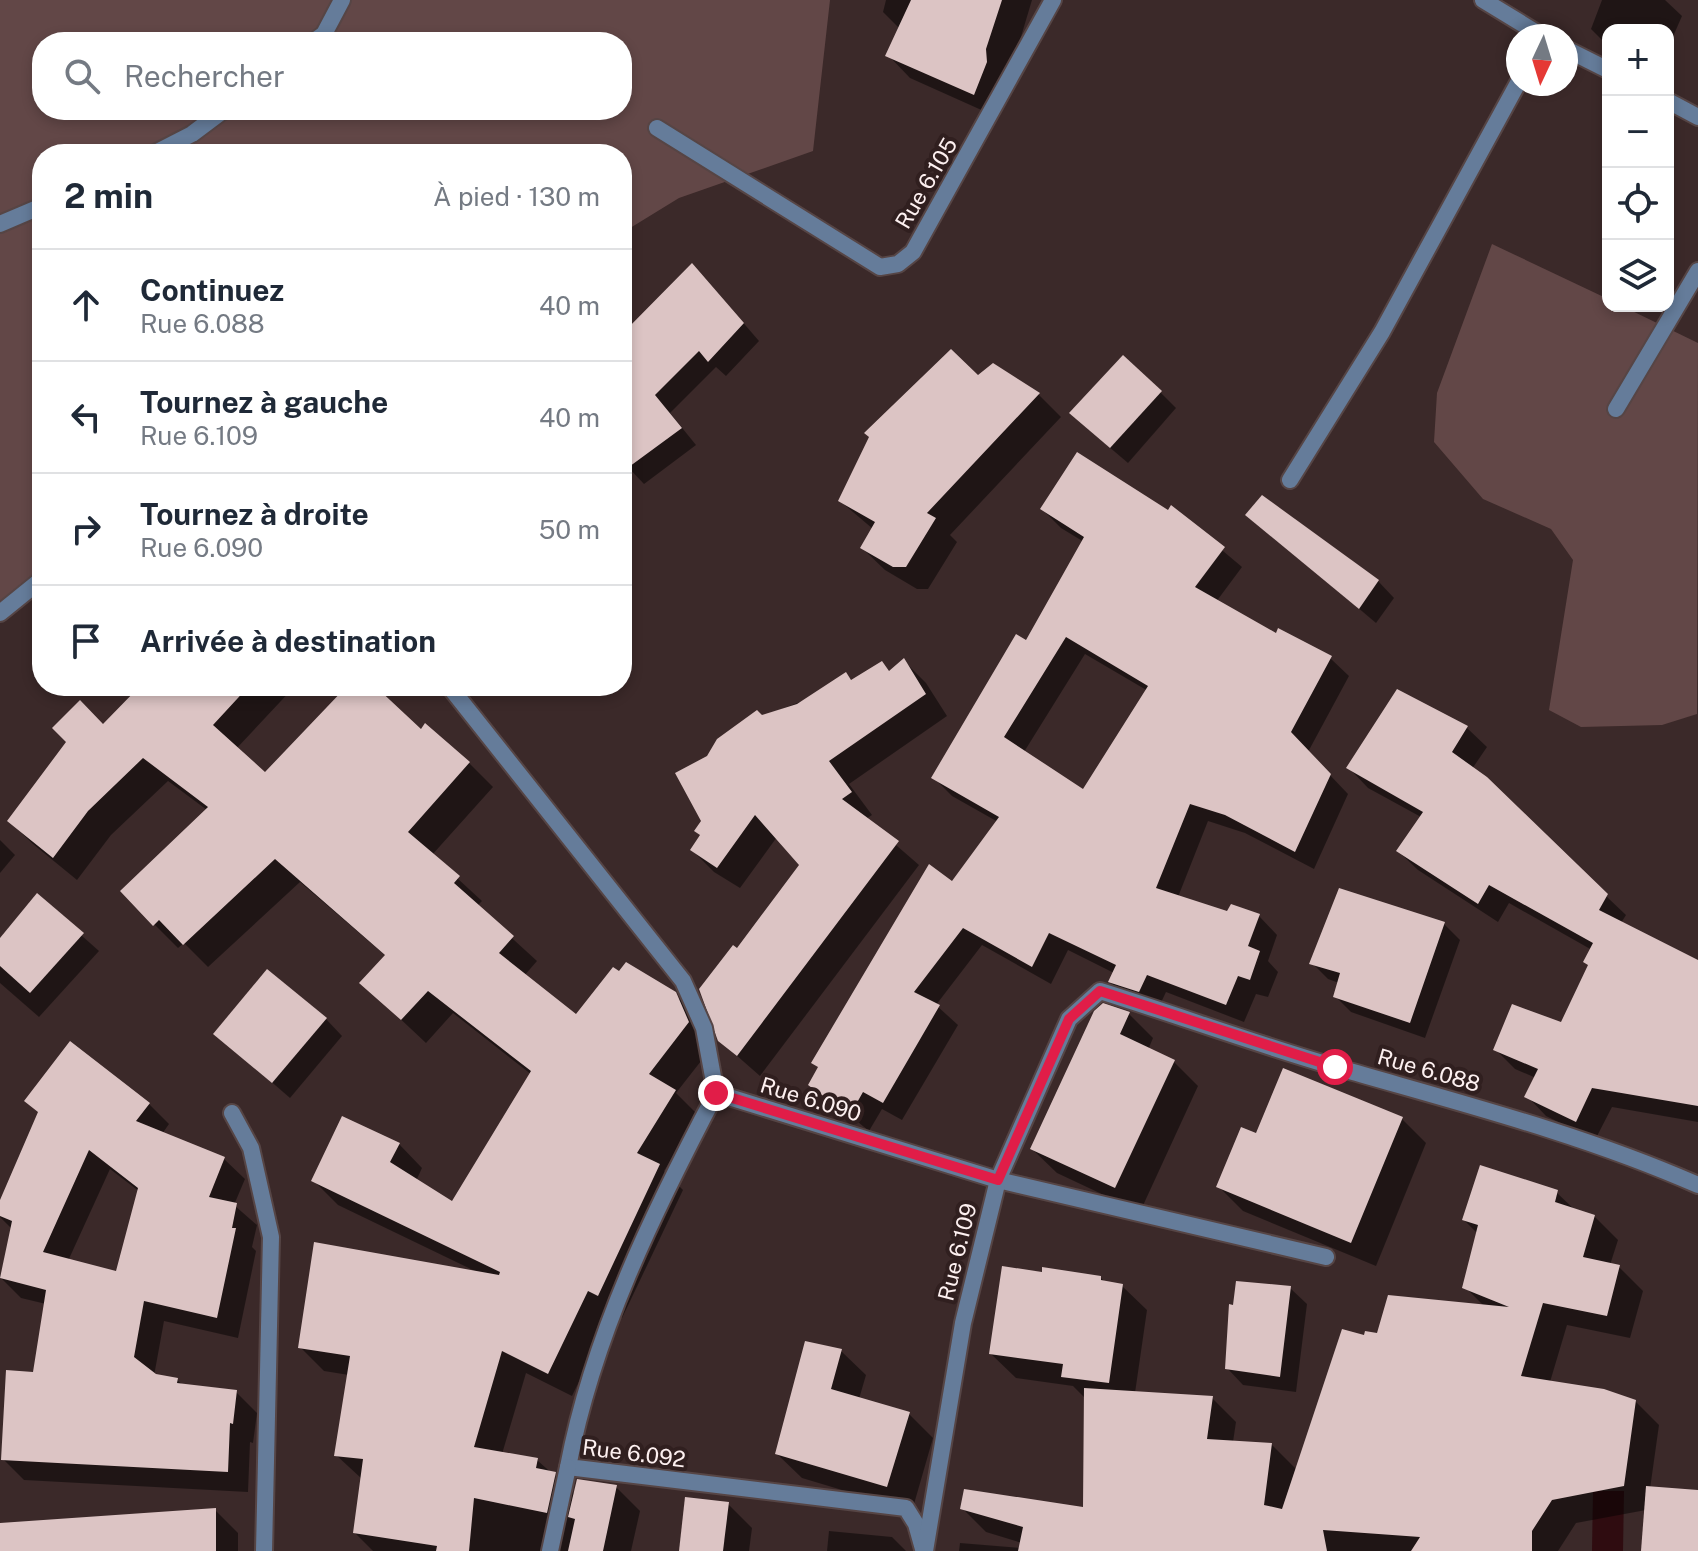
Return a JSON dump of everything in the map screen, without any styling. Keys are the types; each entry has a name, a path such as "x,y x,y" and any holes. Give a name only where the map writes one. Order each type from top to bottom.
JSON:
{"street":[{"path":"325,32 342,0"},
{"name":"Rue 6.105","path":"657,128 880,267 898,264 913,252 1053,0"},
{"path":"1483,0 1522,24"},
{"path":"1578,55 1602,67"},
{"path":"1290,480 1382,332 1511,96"},
{"path":"1674,104 1698,117"},
{"path":"172,144 211,120"},
{"path":"0,224 32,210"},
{"path":"1616,409 1698,271"},
{"path":"0,613 32,587"},
{"path":"457,696 683,981 704,1028 716,1093"},
{"name":"Rue 6.109","path":"924,1551 963,1323 998,1180 1069,1019 1100,991"},
{"name":"Rue 6.088","path":"1100,991 1335,1067 1604,1147 1698,1185"},
{"name":"Rue 6.090","path":"716,1093 998,1180 1326,1257"},
{"name":"Rue 6.092","path":"716,1093 658,1203 581,1402 568,1467 906,1508 916,1524 924,1551"},
{"path":"232,1113 251,1148 271,1237 264,1551"},
{"path":"550,1551 568,1467"}],"shaded area":[{"path":"0,0 830,0 813,151 679,198 632,227 632,144 32,144 32,590 0,614"},
{"path":"1492,244 1602,296 1602,312 1634,312 1698,343 1697,714 1662,725 1581,727 1549,710 1573,560 1551,529 1483,499 1434,442 1437,393"},
{"path":"1593,1491 1624,1491 1623,1551 1592,1551"}],"building":[{"path":"911,0 1002,0 986,49 987,62 974,95 885,56"},
{"path":"692,263 744,323 708,362 699,351 655,395 682,428 632,465 632,324"},
{"path":"951,349 978,375 993,363 1040,393 927,513 936,518 906,567 893,567 860,548 875,522 838,501 869,437 864,433"},
{"path":"1123,355 1162,391 1110,448 1069,413"},
{"path":"1077,452 1168,510 1171,505 1225,547 1195,587 1276,633 1278,628 1332,656 1291,732 1331,774 1295,852 1225,815 1190,804 1156,888 1227,911 1231,904 1260,914 1248,946 1260,951 1250,980 1238,976 1226,1005 1147,975 1139,992 1108,982 1116,965 1049,933 1032,967 963,928 914,992 940,1005 883,1103 863,1092 850,1115 808,1085 818,1067 811,1063 929,864 952,881 999,817 931,778 1016,634 1026,640 1084,537 1040,509","holes":["1066,637 1148,686 1083,789 1004,737"]},
{"path":"1262,495 1379,580 1359,609 1245,515"},
{"path":"904,658 926,694 829,761 852,792 842,799 899,841 737,1056 718,1041 699,989 733,945 737,948 799,865 755,815 717,868 690,850 700,835 694,831 701,821 675,773 707,756 717,739 757,710 762,715 797,704 846,672 851,680 882,661 889,671"},
{"path":"1397,689 1468,726 1452,752 1487,777 1608,894 1599,910 1698,960 1698,1106 1592,1088 1576,1122 1524,1097 1538,1069 1493,1050 1512,1004 1561,1022 1588,965 1583,962 1593,943 1489,885 1478,904 1396,851 1423,812 1346,768"},
{"path":"130,696 240,696 213,725 265,772 337,696 386,696 421,729 425,723 470,762 408,832 460,876 454,883 514,936 499,953 576,1014 613,967 619,971 626,962 676,992 689,1022 649,1074 676,1090 637,1153 660,1164 598,1296 588,1291 548,1374 502,1351 474,1447 538,1458 536,1468 556,1472 547,1513 474,1498 469,1551 436,1551 437,1546 353,1533 363,1459 334,1456 350,1356 298,1348 314,1242 499,1275 500,1272 311,1181 342,1116 400,1143 390,1162 452,1201 531,1071 428,991 401,1020 359,983 385,955 275,859 183,945 159,920 153,926 120,891 208,807 143,758 88,811 53,858 7,821 66,742 52,728 80,700 103,724"},
{"path":"1339,888 1445,922 1410,1023 1333,997 1340,973 1309,964"},
{"path":"37,893 84,933 30,993 0,966 0,938"},
{"path":"267,969 327,1018 272,1083 213,1034"},
{"path":"1103,1003 1130,1012 1120,1034 1175,1060 1115,1188 1030,1149 1094,1011"},
{"path":"70,1041 150,1103 136,1121 225,1157 209,1197 237,1203 232,1228 236,1228 217,1318 144,1301 134,1357 156,1374 178,1378 177,1383 237,1390 233,1424 230,1423 228,1472 1,1460 6,1370 33,1372 46,1290 0,1278 12,1221 0,1216 0,1200 38,1112 24,1101","holes":["89,1150 138,1188 116,1271 43,1252"]},
{"path":"1283,1068 1403,1117 1351,1243 1216,1187 1241,1127 1256,1133"},
{"path":"1480,1165 1558,1190 1555,1202 1595,1215 1583,1257 1620,1265 1607,1316 1543,1303 1521,1376 1604,1389 1636,1400 1624,1486 1552,1500 1532,1531 1532,1551 1411,1551 1420,1537 1323,1530 1327,1551 1018,1551 1023,1527 960,1509 964,1489 1083,1507 1084,1388 1213,1396 1207,1439 1272,1443 1264,1505 1282,1509 1342,1329 1364,1335 1365,1331 1377,1333 1388,1295 1509,1307 1462,1288 1478,1225 1462,1220"},
{"path":"1002,1266 1042,1272 1042,1267 1101,1276 1101,1280 1123,1284 1109,1383 1061,1377 1063,1364 989,1354"},
{"path":"1236,1281 1291,1286 1280,1377 1225,1369 1229,1304 1233,1305"},
{"path":"805,1341 842,1349 831,1389 910,1412 887,1487 775,1454"},
{"path":"577,1479 617,1485 603,1551 568,1551 575,1519 568,1517"},
{"path":"1646,1486 1698,1490 1698,1551 1641,1551"},
{"path":"685,1497 729,1502 723,1551 679,1551"},
{"path":"216,1508 216,1551 0,1551 0,1523"}],"route":[{"path":"716,1093 998,1180 1069,1019 1100,991 1335,1067"}]}
